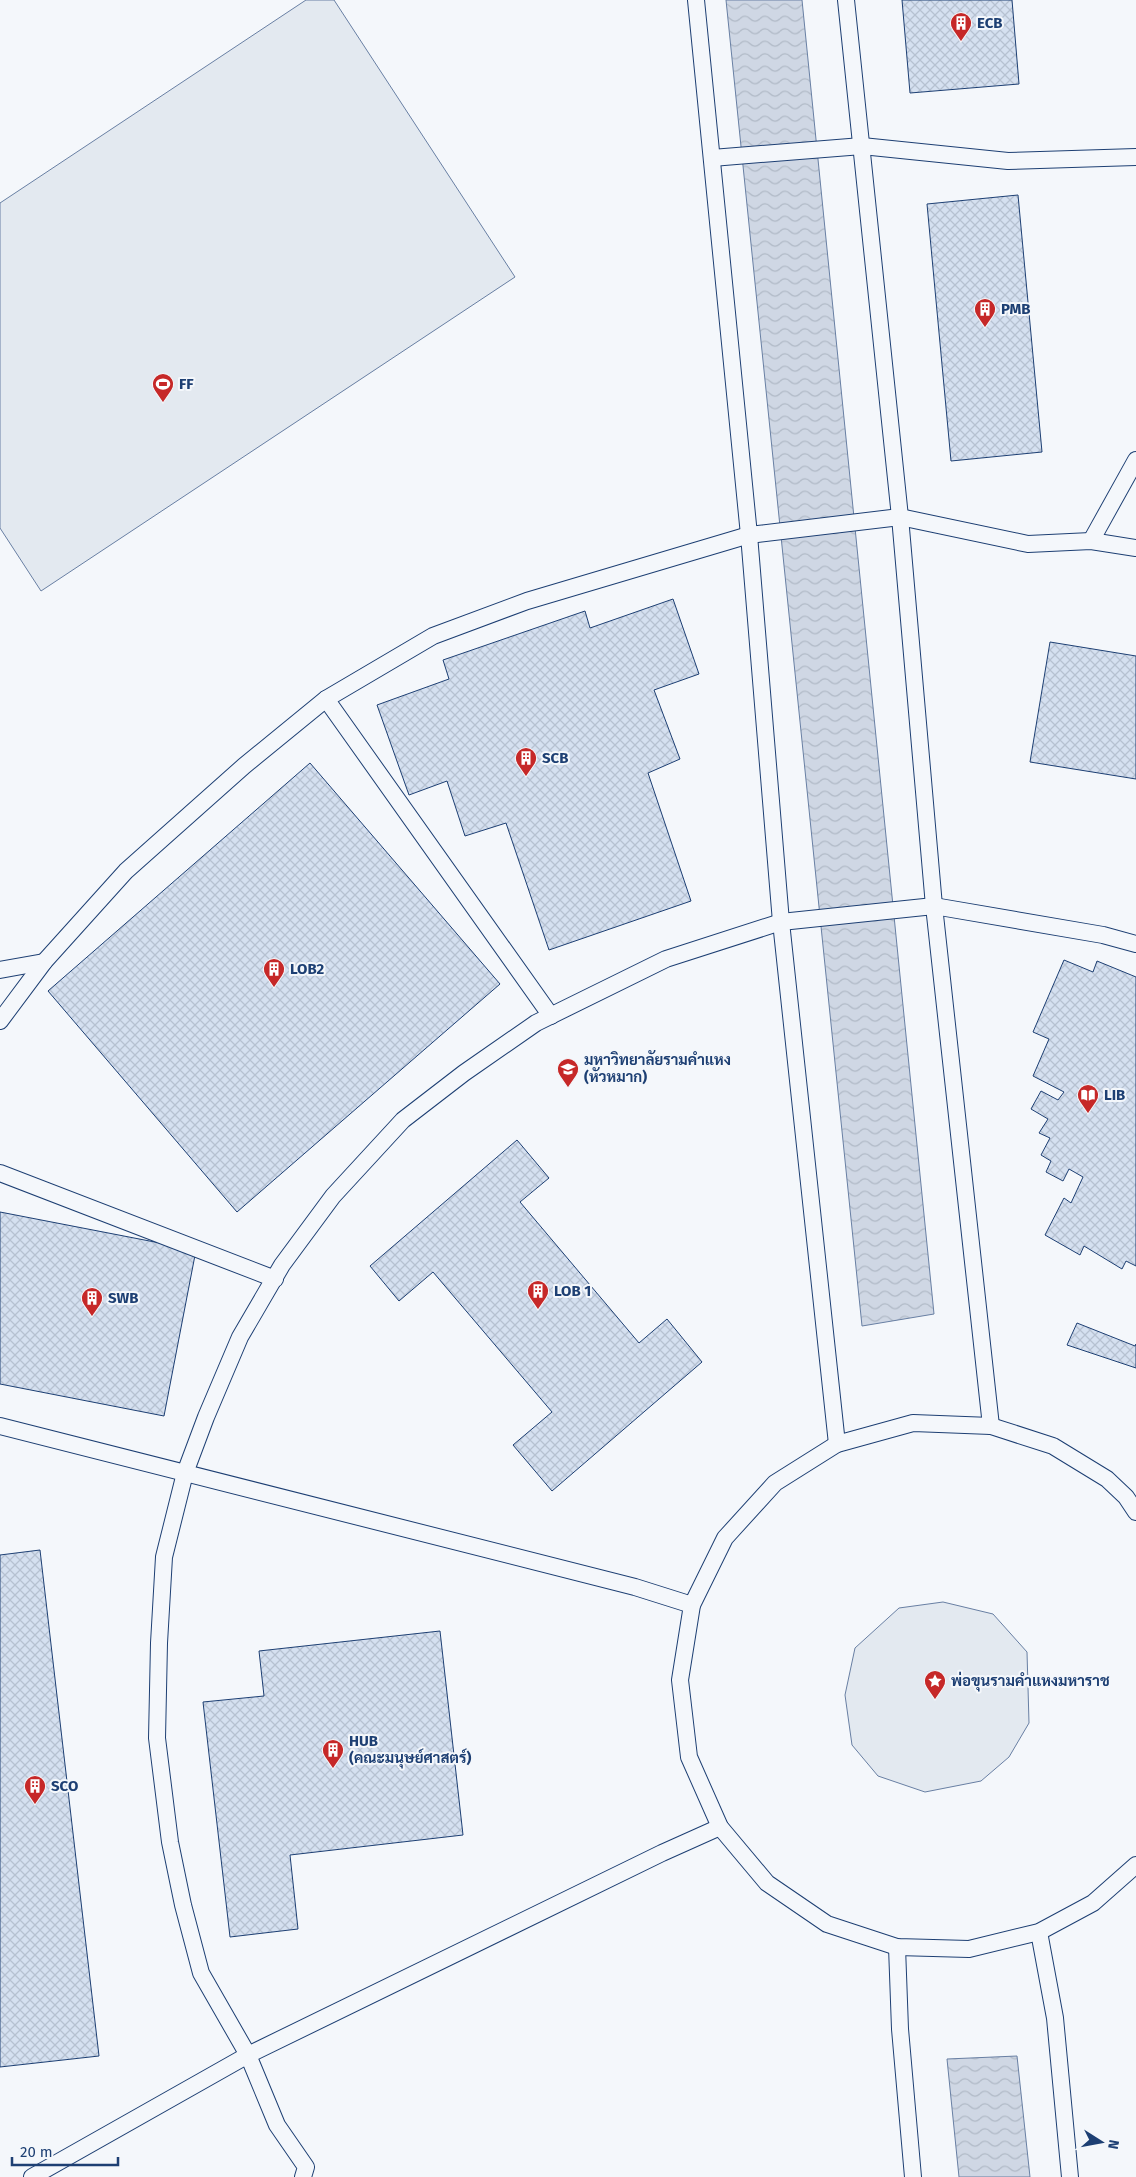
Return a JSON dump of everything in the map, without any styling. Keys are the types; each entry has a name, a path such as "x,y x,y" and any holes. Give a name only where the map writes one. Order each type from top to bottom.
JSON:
{"lane":[{"path":"696,0 749,535 781,922 838,1444"},
{"path":"846,0 900,517 934,906 991,1426"},
{"path":"712,158 862,146 1008,161 1136,158"},
{"path":"1091,540 1136,460"},
{"path":"0,1021 44,962 126,871 244,766 326,700 433,636 527,601 749,535 900,517 1028,544 1091,540 1136,548"},
{"path":"326,700 551,1016"},
{"path":"303,2177 306,2167 276,2125 248,2055 201,1973 183,1905 170,1842 157,1738 159,1643 164,1557 185,1473 206,1417 240,1337 282,1265 333,1196 403,1120 464,1073 536,1023 666,959 781,922 934,906 1103,934 1136,944"},
{"path":"0,970 44,962"},
{"path":"0,1173 275,1279"},
{"path":"1136,1512 1131,1498 1108,1479 1053,1446 991,1426 913,1423 838,1444 774,1483 725,1538 692,1605 680,1680 689,1757 720,1827 766,1883 827,1924 897,1946 969,1949 1039,1932 1093,1903 1136,1865"},
{"path":"0,1426 635,1587 692,1605"},
{"path":"32,2177 248,2055 662,1853 720,1827"},
{"path":"1039,1932 1054,2018 1070,2177"},
{"path":"897,1946 900,2029 913,2177"}],"shaded area":[{"name":"FF","path":"306,0 334,0 515,277 41,591 0,528 0,203"},
{"path":"943,1602 993,1614 1027,1652 1029,1723 1009,1757 981,1781 925,1792 878,1776 852,1745 845,1695 855,1648 899,1608"}],"water":[{"path":"726,0 802,0 934,1314 862,1326"},
{"path":"1017,2056 1030,2177 959,2177 947,2059"}],"building":[{"name":"ECB","path":"902,0 1012,0 1019,84 910,93"},
{"name":"PMB","path":"1018,195 1042,452 951,461 927,204"},
{"name":"SCB","path":"673,599 699,674 654,690 680,759 648,773 691,901 549,950 506,823 465,836 447,781 409,795 377,705 449,679 443,660 585,611 590,628"},
{"path":"1050,642 1136,656 1136,779 1030,762"},
{"name":"LOB2","path":"310,763 500,984 237,1212 48,991"},
{"name":"LIB","path":"1064,960 1093,972 1097,961 1136,977 1136,1266 1126,1261 1122,1269 1084,1246 1080,1255 1045,1235 1064,1198 1071,1203 1083,1177 1069,1169 1063,1181 1046,1172 1051,1161 1041,1155 1050,1138 1039,1133 1048,1119 1031,1109 1041,1091 1058,1100 1064,1092 1033,1076 1049,1039 1033,1032"},
{"name":"LOB 1","path":"517,1140 549,1178 520,1202 639,1343 667,1319 702,1362 552,1491 513,1445 552,1412 433,1272 399,1301 370,1266"},
{"name":"SWB","path":"0,1212 196,1250 164,1416 0,1384"},
{"path":"1077,1323 1135,1346 1136,1344 1136,1368 1067,1345"},
{"name":"SCO","path":"40,1550 99,2056 0,2067 0,1555"},
{"name":"HUB (คณะมนุษย์ศาสตร์)","path":"440,1631 463,1835 290,1855 298,1929 230,1937 203,1702 264,1696 259,1651"}],"place":[{"name":"ECB","path":"961,42"},
{"name":"PMB","path":"985,328"},
{"name":"FF","path":"163,403"},
{"name":"SCB","path":"526,777"},
{"name":"LOB2","path":"274,988"},
{"name":"มหาวิทยาลัยรามคำแหง (หัวหมาก)","path":"568,1088"},
{"name":"LIB","path":"1088,1114"},
{"name":"LOB 1","path":"538,1310"},
{"name":"SWB","path":"92,1317"},
{"name":"พ่อขุนรามคำแหงมหาราช","path":"935,1700"},
{"name":"HUB (คณะมนุษย์ศาสตร์)","path":"333,1769"},
{"name":"SCO","path":"35,1805"}]}
